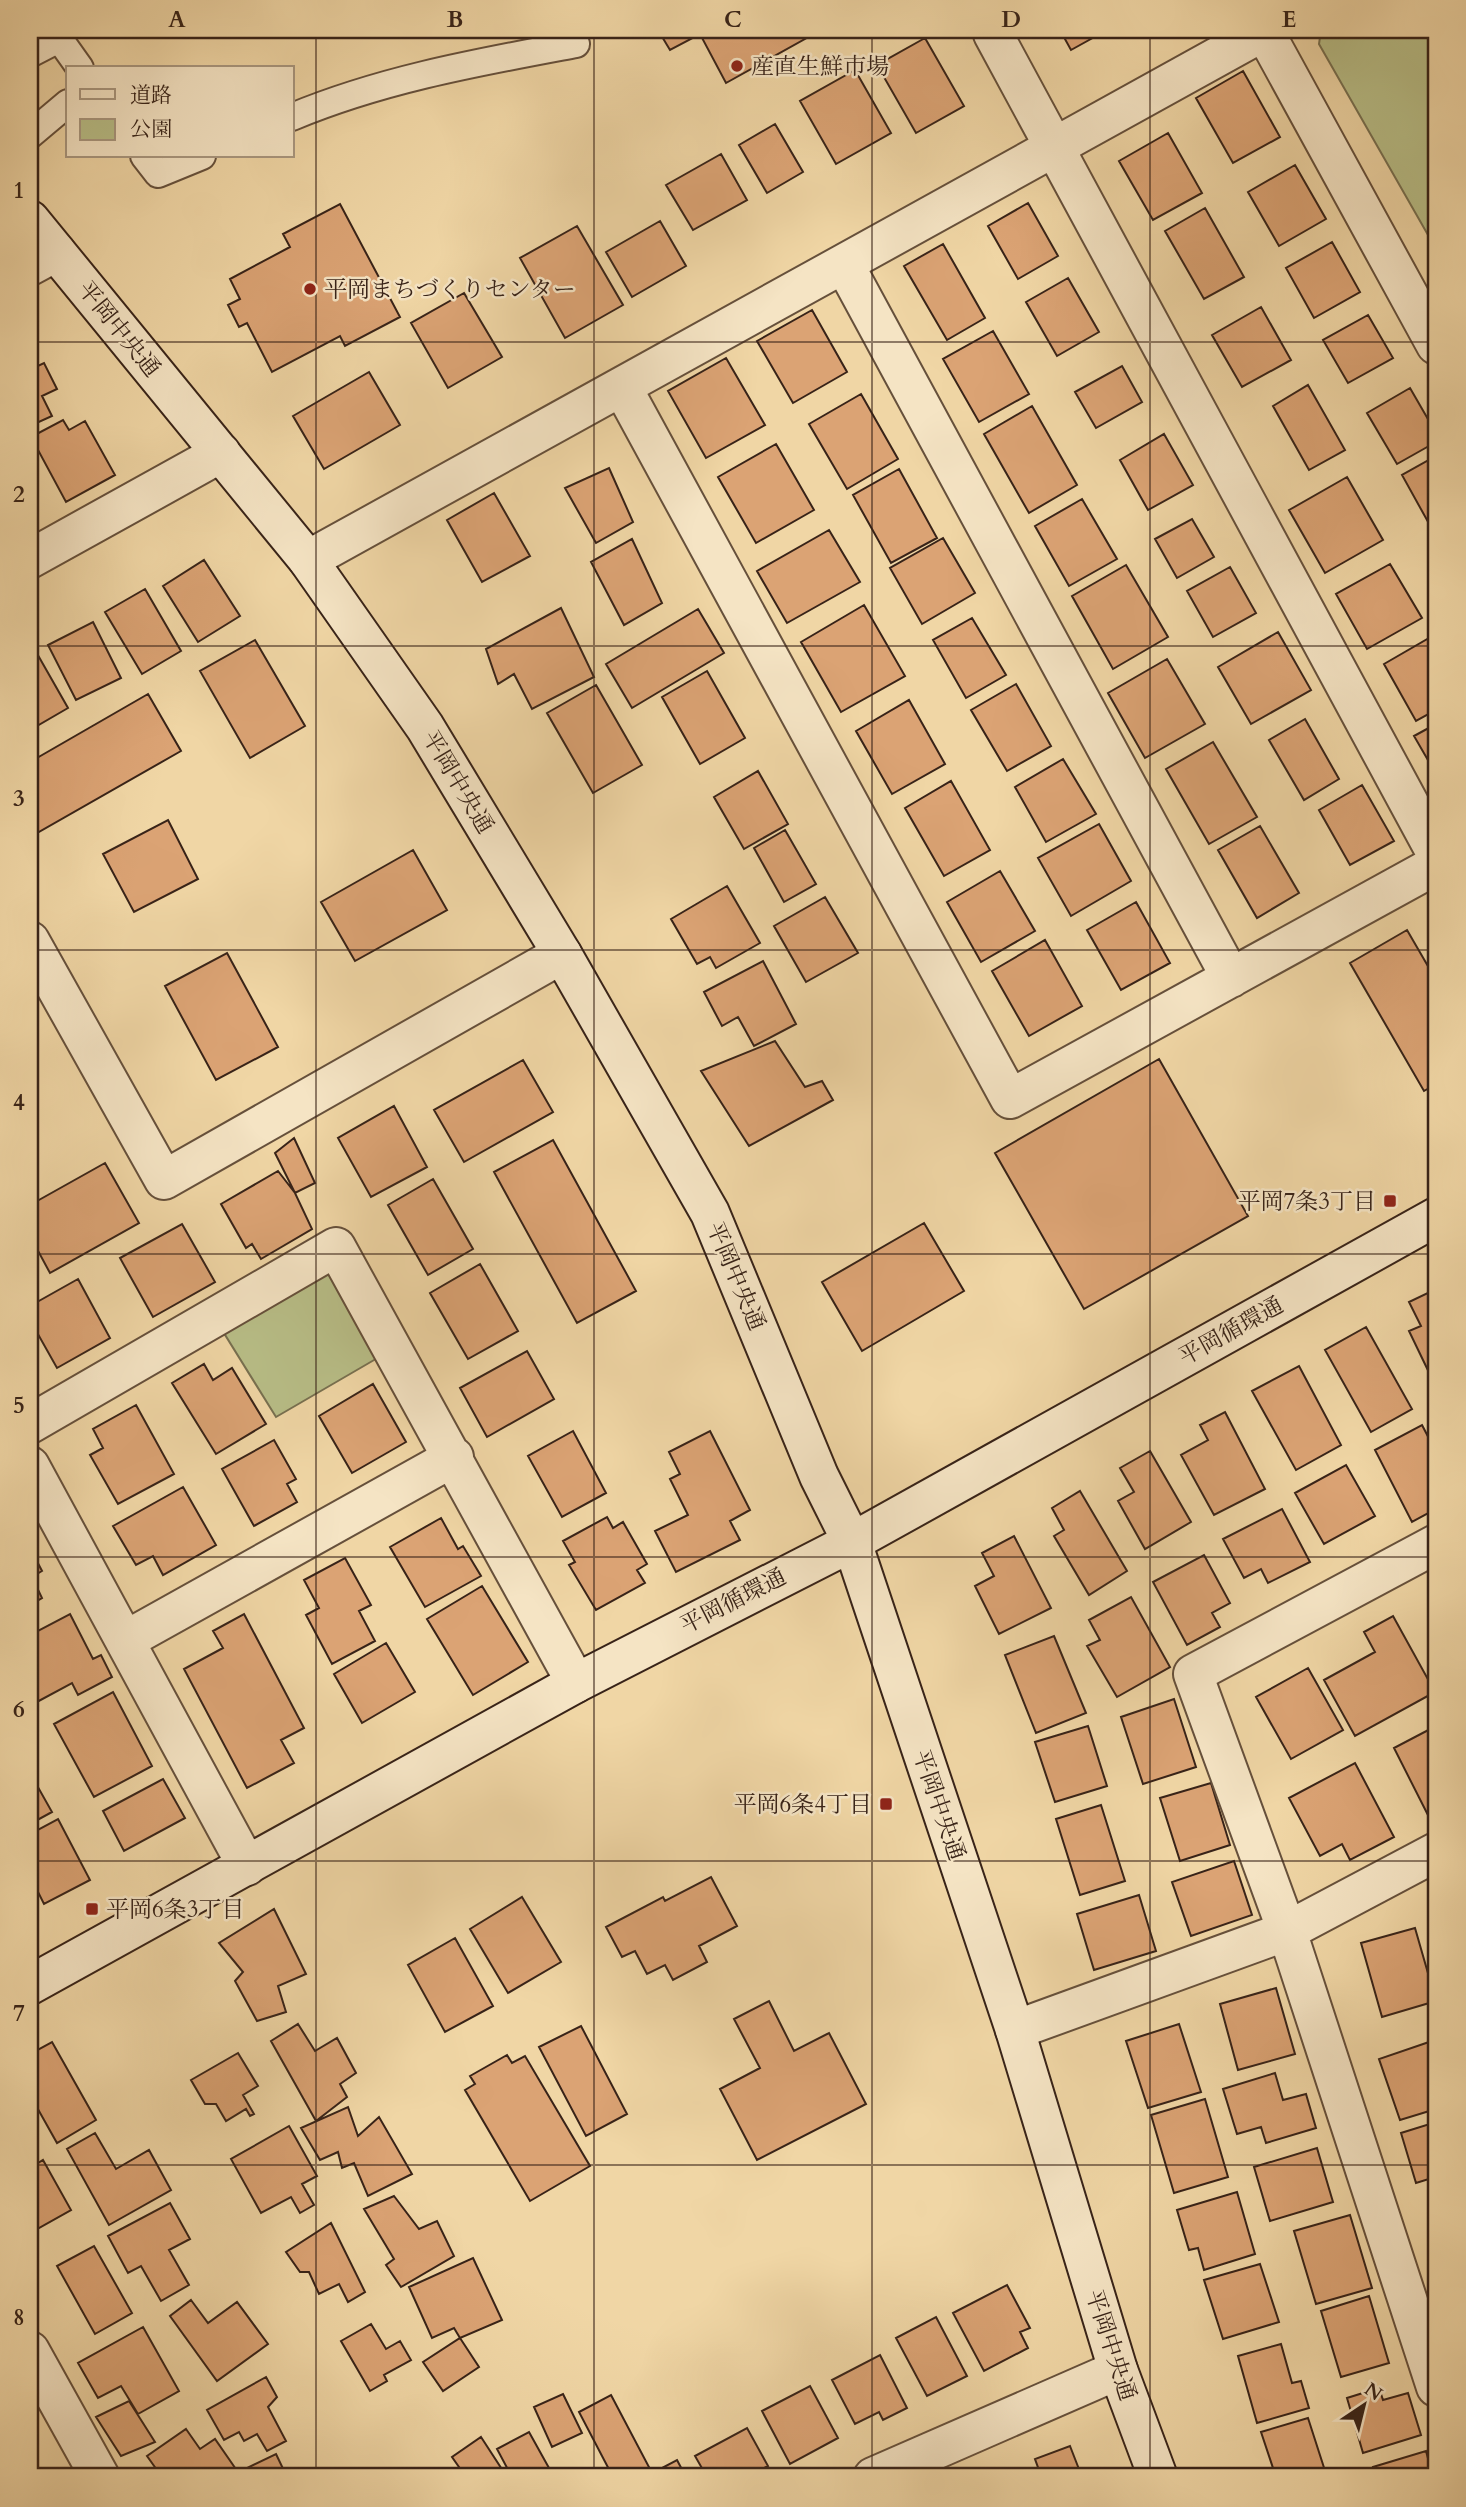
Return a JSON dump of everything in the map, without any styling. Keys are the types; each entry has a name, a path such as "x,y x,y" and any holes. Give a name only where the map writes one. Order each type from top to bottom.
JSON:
{"street":[{"path":"309,561 1265,30 1436,345"},
{"path":"993,34 1436,853"},
{"name":"平岡中央通","path":"30,220 43,259 221,453 309,561 425,727 562,954 710,1213 819,1476 852,1542 1015,2030 1118,2370 1158,2477"},
{"path":"844,264 1231,978"},
{"path":"622,387 1010,1099 1436,865"},
{"path":"30,559 221,453"},
{"path":"30,941 164,1180 562,954"},
{"name":"平岡循環通","path":"30,1985 576,1683 852,1542 1436,1217"},
{"path":"30,1424 336,1247 576,1683"},
{"path":"126,1640 453,1457"},
{"path":"30,1466 247,1866"},
{"path":"1436,1544 1193,1674 1287,1931 1436,2386"},
{"path":"1015,2030 1287,1931 1436,1852"},
{"path":"30,2351 100,2477"},
{"path":"873,2477 1118,2370"}],"lane":[{"path":"294,116 432,71 576,44 568,30"},
{"path":"30,54 56,34 79,66"},
{"path":"30,135 66,105"},
{"path":"146,158 158,174 197,158"}],"green space":[{"path":"1321,30 1436,30 1436,249 1319,44"},
{"path":"336,1247 393,1349 276,1417 214,1317"}],"building":[{"name":"産直生鮮市場","path":"658,30 821,30 726,83 700,34 670,50"},
{"path":"1060,30 1107,30 1071,50"},
{"path":"925,38 964,106 916,133 877,65"},
{"path":"855,70 891,133 836,164 800,101"},
{"path":"1243,71 1280,137 1233,163 1196,98"},
{"path":"775,124 803,172 767,193 739,145"},
{"path":"1168,133 1202,193 1153,220 1119,161"},
{"path":"721,154 747,200 693,230 666,185"},
{"path":"1295,165 1326,219 1279,246 1248,192"},
{"path":"1028,203 1058,256 1018,279 988,226"},
{"name":"平岡まちづくりセンター","path":"340,204 400,317 345,346 340,336 272,372 247,323 239,327 228,305 240,299 230,279 290,247 283,234"},
{"path":"1205,208 1244,277 1204,299 1165,231"},
{"path":"660,221 686,266 632,297 606,252"},
{"path":"577,226 623,305 565,338 520,258"},
{"path":"1332,242 1360,292 1314,318 1286,268"},
{"path":"943,244 985,318 947,340 904,266"},
{"path":"1068,278 1099,332 1057,356 1026,302"},
{"path":"464,293 502,357 448,388 411,323"},
{"path":"1261,307 1291,360 1242,387 1212,335"},
{"path":"812,310 847,372 793,403 757,341"},
{"path":"1368,315 1393,358 1348,383 1323,340"},
{"path":"993,331 1029,394 979,422 943,359"},
{"path":"30,349 38,366 44,363 57,389 42,396 52,416 30,426"},
{"path":"726,358 765,425 706,458 668,391"},
{"path":"1122,366 1142,402 1096,428 1075,392"},
{"path":"369,372 400,425 324,469 293,416"},
{"path":"1308,385 1345,450 1309,470 1273,406"},
{"path":"1410,388 1436,433 1436,442 1397,464 1367,413"},
{"path":"861,394 898,459 847,489 809,424"},
{"path":"1032,406 1077,485 1029,513 984,434"},
{"path":"63,420 69,430 85,421 115,475 66,502 31,437"},
{"path":"1164,434 1193,485 1148,510 1120,460"},
{"path":"776,444 814,510 756,543 718,477"},
{"path":"1436,456 1436,527 1432,529 1402,475"},
{"path":"609,468 633,522 596,543 565,488"},
{"path":"899,469 937,538 891,563 853,495"},
{"path":"1347,477 1383,540 1325,573 1289,510"},
{"path":"494,493 530,556 482,582 447,520"},
{"path":"1082,499 1117,559 1069,586 1035,526"},
{"path":"1192,519 1214,557 1177,578 1155,539"},
{"path":"829,530 860,582 787,623 757,571"},
{"path":"943,538 975,593 922,624 890,568"},
{"path":"632,539 662,603 624,625 591,562"},
{"path":"204,560 240,616 198,642 163,586"},
{"path":"1390,564 1422,618 1367,649 1336,594"},
{"path":"1126,565 1168,637 1113,669 1072,596"},
{"path":"1230,567 1256,613 1213,637 1187,591"},
{"path":"145,589 181,651 142,674 105,612"},
{"path":"864,605 905,676 841,712 801,642"},
{"path":"561,608 594,677 532,709 514,674 498,684 486,649"},
{"path":"698,609 724,653 632,708 606,664"},
{"path":"972,618 1006,675 966,698 933,640"},
{"path":"93,622 121,678 76,700 48,645"},
{"path":"1278,632 1311,690 1251,724 1218,667"},
{"path":"1436,634 1436,710 1416,721 1384,664"},
{"path":"255,640 305,726 250,758 200,671"},
{"path":"35,650 68,708 30,730 30,654"},
{"path":"1167,659 1205,724 1145,758 1108,693"},
{"path":"707,671 745,738 700,764 662,697"},
{"path":"1016,684 1051,746 1007,771 971,710"},
{"path":"596,685 642,765 593,793 547,713"},
{"path":"148,694 181,751 30,837 30,762"},
{"path":"909,700 945,764 892,794 856,731"},
{"path":"1305,719 1339,779 1304,800 1269,740"},
{"path":"1436,724 1436,774 1414,736"},
{"path":"1213,742 1257,817 1209,844 1166,769"},
{"path":"1063,759 1096,814 1046,842 1015,787"},
{"path":"758,771 788,824 744,849 714,797"},
{"path":"951,781 990,850 944,876 905,808"},
{"path":"1362,785 1394,841 1350,865 1319,810"},
{"path":"168,820 198,879 134,912 103,854"},
{"path":"1099,824 1131,881 1071,916 1038,858"},
{"path":"1260,826 1299,893 1257,918 1218,850"},
{"path":"785,830 816,884 784,902 754,848"},
{"path":"413,850 447,910 355,961 321,902"},
{"path":"1000,871 1035,931 981,962 947,902"},
{"path":"727,886 760,943 716,968 710,957 697,964 671,919"},
{"path":"825,897 858,953 806,982 774,926"},
{"path":"1136,902 1170,963 1121,990 1087,930"},
{"path":"1407,930 1436,980 1436,1084 1424,1091 1350,963"},
{"path":"1045,940 1082,1006 1029,1036 992,971"},
{"path":"227,953 278,1047 216,1080 165,986"},
{"path":"763,961 796,1024 754,1046 738,1017 722,1026 704,992"},
{"path":"775,1041 805,1087 822,1081 833,1100 749,1146 701,1071"},
{"path":"1159,1059 1248,1216 1084,1309 995,1153"},
{"path":"523,1060 553,1112 464,1162 434,1110"},
{"path":"394,1106 427,1167 371,1197 338,1138"},
{"path":"294,1138 315,1183 295,1193 275,1153"},
{"path":"553,1140 636,1291 577,1323 494,1172"},
{"path":"105,1163 139,1223 50,1273 30,1236 30,1205"},
{"path":"278,1171 295,1193 312,1229 261,1259 252,1244 246,1248 221,1204"},
{"path":"433,1179 473,1249 428,1275 388,1205"},
{"path":"924,1223 964,1291 862,1351 822,1282"},
{"path":"182,1224 215,1282 153,1317 120,1258"},
{"path":"480,1264 518,1331 468,1359 430,1293"},
{"path":"78,1279 110,1338 57,1368 30,1320 30,1306"},
{"path":"1436,1289 1436,1387 1409,1331 1421,1326 1409,1302"},
{"path":"1366,1327 1412,1409 1371,1432 1325,1350"},
{"path":"527,1351 554,1399 487,1437 460,1388"},
{"path":"204,1364 213,1380 232,1368 266,1424 216,1454 172,1383"},
{"path":"1299,1366 1341,1445 1296,1470 1252,1391"},
{"path":"373,1384 406,1442 352,1473 319,1416"},
{"path":"136,1405 174,1474 118,1504 90,1455 103,1448 93,1429"},
{"path":"1225,1412 1265,1489 1214,1515 1181,1455 1208,1440 1200,1425"},
{"path":"1422,1425 1436,1452 1436,1509 1412,1522 1375,1450"},
{"path":"573,1431 606,1493 562,1517 528,1456"},
{"path":"710,1431 750,1510 730,1521 740,1540 676,1572 655,1531 688,1515 670,1479 680,1474 669,1452"},
{"path":"274,1440 296,1479 287,1484 297,1502 254,1526 222,1469"},
{"path":"1150,1451 1191,1522 1145,1549 1118,1501 1134,1492 1120,1468"},
{"path":"1346,1465 1375,1516 1324,1544 1295,1493"},
{"path":"183,1487 216,1545 163,1575 153,1556 136,1565 113,1526"},
{"path":"1080,1491 1127,1571 1089,1595 1054,1536 1064,1530 1052,1508"},
{"path":"1282,1509 1310,1562 1268,1583 1261,1569 1244,1578 1223,1539"},
{"path":"607,1517 613,1528 623,1522 647,1564 637,1570 645,1583 596,1610 569,1565 575,1562 563,1541"},
{"path":"441,1518 458,1549 463,1546 481,1576 425,1607 390,1547"},
{"path":"1014,1536 1051,1608 999,1634 975,1586 994,1576 982,1553"},
{"path":"30,1548 42,1571 32,1577 42,1598 30,1605"},
{"path":"1204,1555 1230,1603 1212,1613 1220,1627 1187,1645 1153,1582"},
{"path":"345,1558 371,1605 359,1611 375,1641 332,1664 306,1615 319,1608 304,1580"},
{"path":"482,1586 528,1662 473,1695 427,1619"},
{"path":"1131,1597 1170,1667 1117,1697 1087,1646 1100,1640 1089,1620"},
{"path":"70,1614 93,1659 101,1655 112,1677 78,1695 72,1683 35,1703 30,1692 30,1635"},
{"path":"244,1614 304,1728 281,1740 294,1763 247,1788 184,1669 223,1648 213,1631"},
{"path":"1393,1616 1435,1692 1355,1736 1324,1680 1375,1652 1364,1632"},
{"path":"1054,1636 1086,1713 1036,1733 1005,1655"},
{"path":"386,1643 415,1692 362,1723 334,1674"},
{"path":"1308,1668 1343,1730 1291,1759 1256,1697"},
{"path":"113,1692 152,1766 94,1797 54,1724"},
{"path":"1174,1699 1196,1767 1143,1784 1121,1717"},
{"path":"1088,1726 1107,1786 1055,1802 1035,1742"},
{"path":"1436,1726 1436,1823 1433,1825 1394,1748"},
{"path":"1355,1763 1394,1837 1350,1860 1342,1844 1320,1856 1289,1798"},
{"path":"30,1773 52,1812 30,1824"},
{"path":"163,1779 185,1818 124,1851 103,1811"},
{"path":"1211,1783 1230,1845 1180,1861 1160,1798"},
{"path":"1101,1805 1125,1881 1080,1895 1056,1819"},
{"path":"58,1819 90,1880 44,1904 30,1876 30,1834"},
{"path":"1234,1861 1252,1915 1191,1936 1172,1882"},
{"path":"711,1877 737,1926 699,1946 707,1962 673,1980 665,1965 647,1974 635,1951 622,1957 606,1927 663,1897 665,1901"},
{"path":"1139,1895 1156,1951 1094,1970 1077,1914"},
{"path":"522,1897 561,1962 508,1993 470,1929"},
{"path":"274,1909 306,1974 278,1986 286,2012 257,2021 235,1981 243,1972 219,1943"},
{"path":"1415,1928 1436,2001 1382,2017 1361,1943"},
{"path":"455,1938 493,2006 445,2032 408,1965"},
{"path":"1276,1988 1295,2054 1238,2070 1220,2004"},
{"path":"769,2001 794,2051 829,2033 866,2104 757,2160 720,2089 760,2068 734,2019"},
{"path":"298,2024 315,2051 337,2038 356,2073 340,2084 347,2097 316,2121 271,2041"},
{"path":"1179,2024 1201,2092 1148,2108 1126,2041"},
{"path":"581,2026 627,2114 586,2136 539,2047"},
{"path":"1435,2040 1436,2109 1400,2120 1379,2059"},
{"path":"52,2042 96,2120 57,2143 30,2095 30,2054"},
{"path":"238,2053 258,2086 243,2095 254,2114 250,2116 246,2109 226,2121 216,2104 205,2104 191,2080"},
{"path":"507,2055 512,2063 525,2056 590,2166 530,2201 465,2090 475,2084 470,2076"},
{"path":"1275,2073 1283,2100 1306,2094 1316,2128 1266,2143 1261,2127 1237,2134 1223,2089"},
{"path":"1205,2099 1228,2177 1174,2193 1151,2115"},
{"path":"348,2107 358,2136 379,2117 412,2174 368,2196 354,2163 342,2168 338,2152 320,2160 301,2128"},
{"path":"1436,2122 1436,2192 1432,2178 1416,2183 1401,2133"},
{"path":"289,2126 317,2176 302,2184 314,2205 300,2213 291,2197 261,2213 231,2159"},
{"path":"95,2133 116,2169 149,2150 171,2190 109,2225 67,2149"},
{"path":"1317,2148 1333,2202 1270,2221 1254,2167"},
{"path":"43,2160 71,2210 30,2233 30,2168"},
{"path":"1237,2192 1255,2254 1204,2270 1198,2248 1189,2250 1177,2210"},
{"path":"394,2196 419,2229 437,2221 454,2256 401,2287 386,2265 394,2259 364,2209"},
{"path":"170,2203 190,2239 169,2250 189,2285 161,2301 141,2266 128,2273 108,2236"},
{"path":"1350,2215 1372,2288 1316,2304 1294,2231"},
{"path":"331,2223 365,2292 348,2302 339,2284 319,2294 309,2272 300,2272 286,2252"},
{"path":"94,2246 132,2313 95,2334 57,2266"},
{"path":"473,2258 502,2320 460,2338 454,2328 432,2338 409,2287"},
{"path":"1260,2264 1279,2322 1223,2339 1204,2280"},
{"path":"1007,2285 1030,2328 1020,2332 1028,2348 984,2371 953,2313"},
{"path":"1369,2296 1389,2363 1341,2377 1321,2311"},
{"path":"191,2300 208,2323 237,2302 268,2344 217,2381 170,2316"},
{"path":"936,2317 967,2376 927,2396 896,2338"},
{"path":"371,2324 386,2349 400,2341 411,2360 384,2375 387,2381 370,2391 341,2341"},
{"path":"143,2327 179,2391 138,2414 121,2386 98,2398 78,2363"},
{"path":"460,2338 479,2367 443,2391 423,2362"},
{"path":"1281,2344 1292,2383 1301,2381 1309,2408 1257,2423 1238,2356"},
{"path":"880,2355 907,2408 883,2420 879,2412 855,2424 832,2380"},
{"path":"266,2377 277,2397 268,2407 286,2441 267,2451 257,2434 244,2441 239,2432 224,2440 207,2410"},
{"path":"810,2386 838,2438 790,2464 762,2411"},
{"path":"1379,2388 1383,2400 1408,2393 1421,2435 1363,2453 1347,2398"},
{"path":"563,2394 582,2433 552,2447 534,2407"},
{"path":"611,2395 650,2469 634,2477 613,2477 579,2412"},
{"path":"129,2401 155,2442 121,2456 96,2417"},
{"path":"1308,2418 1327,2477 1276,2477 1261,2432"},
{"path":"747,2428 768,2466 760,2470 764,2477 707,2477 695,2456"},
{"path":"186,2429 200,2449 215,2439 240,2475 162,2477 147,2456"},
{"path":"529,2432 554,2477 512,2477 497,2449"},
{"path":"481,2437 505,2474 500,2477 466,2477 452,2457"},
{"path":"1070,2446 1082,2477 1030,2477 1040,2473 1035,2459"},
{"path":"1426,2451 1433,2477 1376,2477 1373,2467"},
{"path":"276,2454 287,2477 244,2477 241,2471"},
{"path":"677,2460 686,2477 645,2477"}],"place":[{"name":"産直生鮮市場","path":"737,66"},
{"name":"平岡まちづくりセンター","path":"310,289"},
{"name":"平岡7条3丁目","path":"1390,1201"},
{"name":"平岡6条4丁目","path":"886,1804"},
{"name":"平岡6条3丁目","path":"92,1909"}]}
